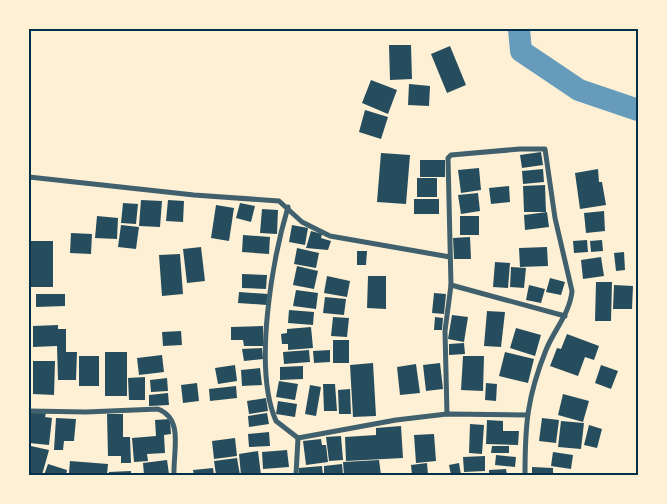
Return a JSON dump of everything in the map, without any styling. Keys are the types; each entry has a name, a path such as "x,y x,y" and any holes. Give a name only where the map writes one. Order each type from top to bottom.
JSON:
{"street":[{"path":"447,414 445,331 451,285 448,158 451,155 520,148 545,149 555,218 572,291 571,302 565,316 555,329 537,372 526,414 525,475"},
{"path":"29,177 194,195 279,201 288,207 302,222 330,236 450,258"},
{"path":"288,207 278,242 266,335 267,375 276,421 298,438 396,420 447,414 526,414"},
{"path":"451,285 565,316"},
{"path":"29,411 86,412 158,409 167,413 173,421 174,475"},
{"path":"296,475 298,438"}],"building":[{"path":"389,45 411,45 412,79 390,80"},
{"path":"450,46 466,85 447,93 431,54"},
{"path":"371,80 397,90 388,114 362,103"},
{"path":"409,84 430,86 429,106 408,105"},
{"path":"365,110 388,117 381,139 359,132"},
{"path":"541,152 543,165 522,168 520,155"},
{"path":"381,153 410,155 406,204 377,202"},
{"path":"420,160 445,160 445,177 420,177"},
{"path":"479,168 481,190 461,193 458,170"},
{"path":"543,169 544,182 523,184 522,171"},
{"path":"598,169 599,182 602,182 606,205 580,209 575,173"},
{"path":"417,178 437,178 437,197 417,197"},
{"path":"545,185 546,212 524,212 523,186"},
{"path":"509,186 510,202 491,204 489,188"},
{"path":"478,193 480,211 461,214 458,195"},
{"path":"414,199 439,199 439,214 414,214"},
{"path":"141,200 162,201 160,227 139,226"},
{"path":"168,200 184,201 183,222 166,221"},
{"path":"123,203 138,204 136,224 121,223"},
{"path":"240,203 255,206 251,222 236,218"},
{"path":"216,205 234,208 229,241 211,238"},
{"path":"262,209 278,210 277,234 260,233"},
{"path":"604,211 605,231 586,233 584,213"},
{"path":"547,212 549,227 525,230 524,215"},
{"path":"97,216 118,218 117,239 95,238"},
{"path":"460,216 479,216 479,235 460,235"},
{"path":"121,225 139,227 136,249 118,247"},
{"path":"292,225 308,228 305,245 289,242"},
{"path":"311,231 322,234 321,238 331,241 328,250 306,248"},
{"path":"71,233 92,234 91,254 70,253"},
{"path":"243,235 270,237 269,254 242,252"},
{"path":"470,237 471,259 454,259 453,238"},
{"path":"587,240 588,252 574,253 573,241"},
{"path":"602,240 603,251 591,252 590,241"},
{"path":"29,241 53,241 53,287 31,287"},
{"path":"201,247 205,281 187,283 183,249"},
{"path":"547,247 548,266 520,267 519,248"},
{"path":"297,248 319,253 316,268 294,264"},
{"path":"357,251 367,251 366,265 357,265"},
{"path":"624,252 625,270 616,271 614,253"},
{"path":"180,254 183,294 162,296 159,255"},
{"path":"601,257 604,276 583,279 581,260"},
{"path":"495,262 510,263 508,288 493,287"},
{"path":"297,266 318,271 314,289 293,285"},
{"path":"511,267 526,268 524,288 510,287"},
{"path":"242,274 267,275 266,289 242,288"},
{"path":"327,276 350,281 347,297 324,293"},
{"path":"368,276 386,276 386,309 367,308"},
{"path":"550,278 565,282 561,295 546,292"},
{"path":"596,282 612,282 611,321 595,321"},
{"path":"529,285 545,289 541,303 526,300"},
{"path":"614,285 633,286 632,309 613,309"},
{"path":"296,290 318,293 316,309 293,306"},
{"path":"239,292 268,294 267,305 238,303"},
{"path":"434,293 446,294 444,314 432,313"},
{"path":"36,294 65,294 65,306 36,307"},
{"path":"325,297 346,299 344,315 323,313"},
{"path":"289,310 314,312 313,325 288,323"},
{"path":"487,311 505,312 501,347 484,346"},
{"path":"452,315 468,317 464,342 448,339"},
{"path":"333,317 349,318 347,337 331,336"},
{"path":"435,317 443,318 442,330 434,330"},
{"path":"58,325 58,329 66,329 66,352 77,352 76,380 58,380 57,346 33,347 33,326"},
{"path":"263,326 263,346 244,346 243,340 231,340 231,327"},
{"path":"311,327 313,348 288,350 288,344 282,344 281,334 287,333 287,329"},
{"path":"516,328 541,335 535,356 510,348"},
{"path":"181,331 182,345 163,346 162,332"},
{"path":"567,334 599,346 594,360 585,357 578,376 550,366 557,348 561,349"},
{"path":"333,340 349,340 349,363 333,363"},
{"path":"464,343 465,354 449,355 449,344"},
{"path":"262,348 263,359 244,361 242,349"},
{"path":"309,350 310,362 284,364 283,352"},
{"path":"330,350 330,362 314,363 313,351"},
{"path":"105,352 127,352 127,396 105,396"},
{"path":"505,352 534,359 528,383 499,376"},
{"path":"162,355 164,372 139,375 137,358"},
{"path":"79,356 99,356 99,386 79,386"},
{"path":"463,356 484,356 483,391 461,390"},
{"path":"33,361 55,361 54,395 33,394"},
{"path":"373,363 376,416 353,417 350,365"},
{"path":"440,363 443,389 426,391 423,365"},
{"path":"416,364 420,393 400,395 397,367"},
{"path":"235,365 237,381 218,384 215,368"},
{"path":"601,365 618,371 611,389 595,383"},
{"path":"303,366 303,379 280,380 280,367"},
{"path":"260,368 262,385 242,386 241,370"},
{"path":"145,377 145,400 129,400 128,378"},
{"path":"167,378 168,391 151,392 150,380"},
{"path":"279,381 298,384 295,400 276,397"},
{"path":"197,383 199,401 183,403 181,385"},
{"path":"486,383 497,384 496,401 485,400"},
{"path":"323,384 335,384 337,411 324,411"},
{"path":"310,385 321,387 316,416 305,414"},
{"path":"236,386 237,398 210,401 209,389"},
{"path":"350,389 351,414 339,414 338,390"},
{"path":"168,393 169,405 149,406 149,395"},
{"path":"563,394 589,401 583,422 558,415"},
{"path":"266,398 268,411 249,414 247,401"},
{"path":"278,401 297,404 295,417 276,414"},
{"path":"30,411 46,413 45,417 52,418 49,445 29,443"},
{"path":"267,413 269,424 249,427 248,416"},
{"path":"107,414 123,414 123,437 130,437 131,463 121,463 121,456 108,456"},
{"path":"56,418 76,419 74,441 64,441 63,450 54,450"},
{"path":"542,418 559,420 556,443 539,441"},
{"path":"170,419 171,434 164,435 165,453 147,454 148,461 134,462 132,438 156,436 155,420"},
{"path":"487,420 503,421 503,431 519,431 518,445 486,444"},
{"path":"561,421 584,423 581,449 558,447"},
{"path":"470,424 484,425 482,454 469,453"},
{"path":"589,425 602,429 597,448 584,445"},
{"path":"401,426 403,458 346,461 345,437 376,435 376,428"},
{"path":"269,432 270,446 249,447 248,434"},
{"path":"434,434 436,461 416,463 414,435"},
{"path":"341,436 343,460 329,461 326,437"},
{"path":"235,438 237,456 214,459 212,441"},
{"path":"321,439 322,445 326,445 328,462 306,465 303,441"},
{"path":"31,446 49,450 42,475 29,475"},
{"path":"492,446 509,446 509,453 491,453"},
{"path":"287,450 289,467 263,469 262,452"},
{"path":"258,451 261,475 241,475 239,454"},
{"path":"553,452 573,455 571,469 551,466"},
{"path":"496,455 516,457 515,467 495,465"},
{"path":"485,456 485,471 464,472 463,457"},
{"path":"237,458 240,475 216,475 214,461"},
{"path":"167,460 169,474 144,475 143,463"},
{"path":"379,460 381,475 344,475 343,462"},
{"path":"70,461 108,464 107,475 69,473"},
{"path":"427,463 428,475 412,475 411,465"},
{"path":"459,463 461,475 451,475 449,465"},
{"path":"48,464 67,470 66,475 44,475"},
{"path":"342,464 343,475 324,475 324,466"},
{"path":"322,466 323,475 299,475 299,468"},
{"path":"532,467 553,468 553,475 532,475"},
{"path":"213,468 214,475 194,475 193,470"},
{"path":"506,469 507,475 489,475 489,470"},
{"path":"131,471 131,475 109,475 109,472"}],"waterway":[{"path":"519,29 521,51 579,90 638,110"}]}
